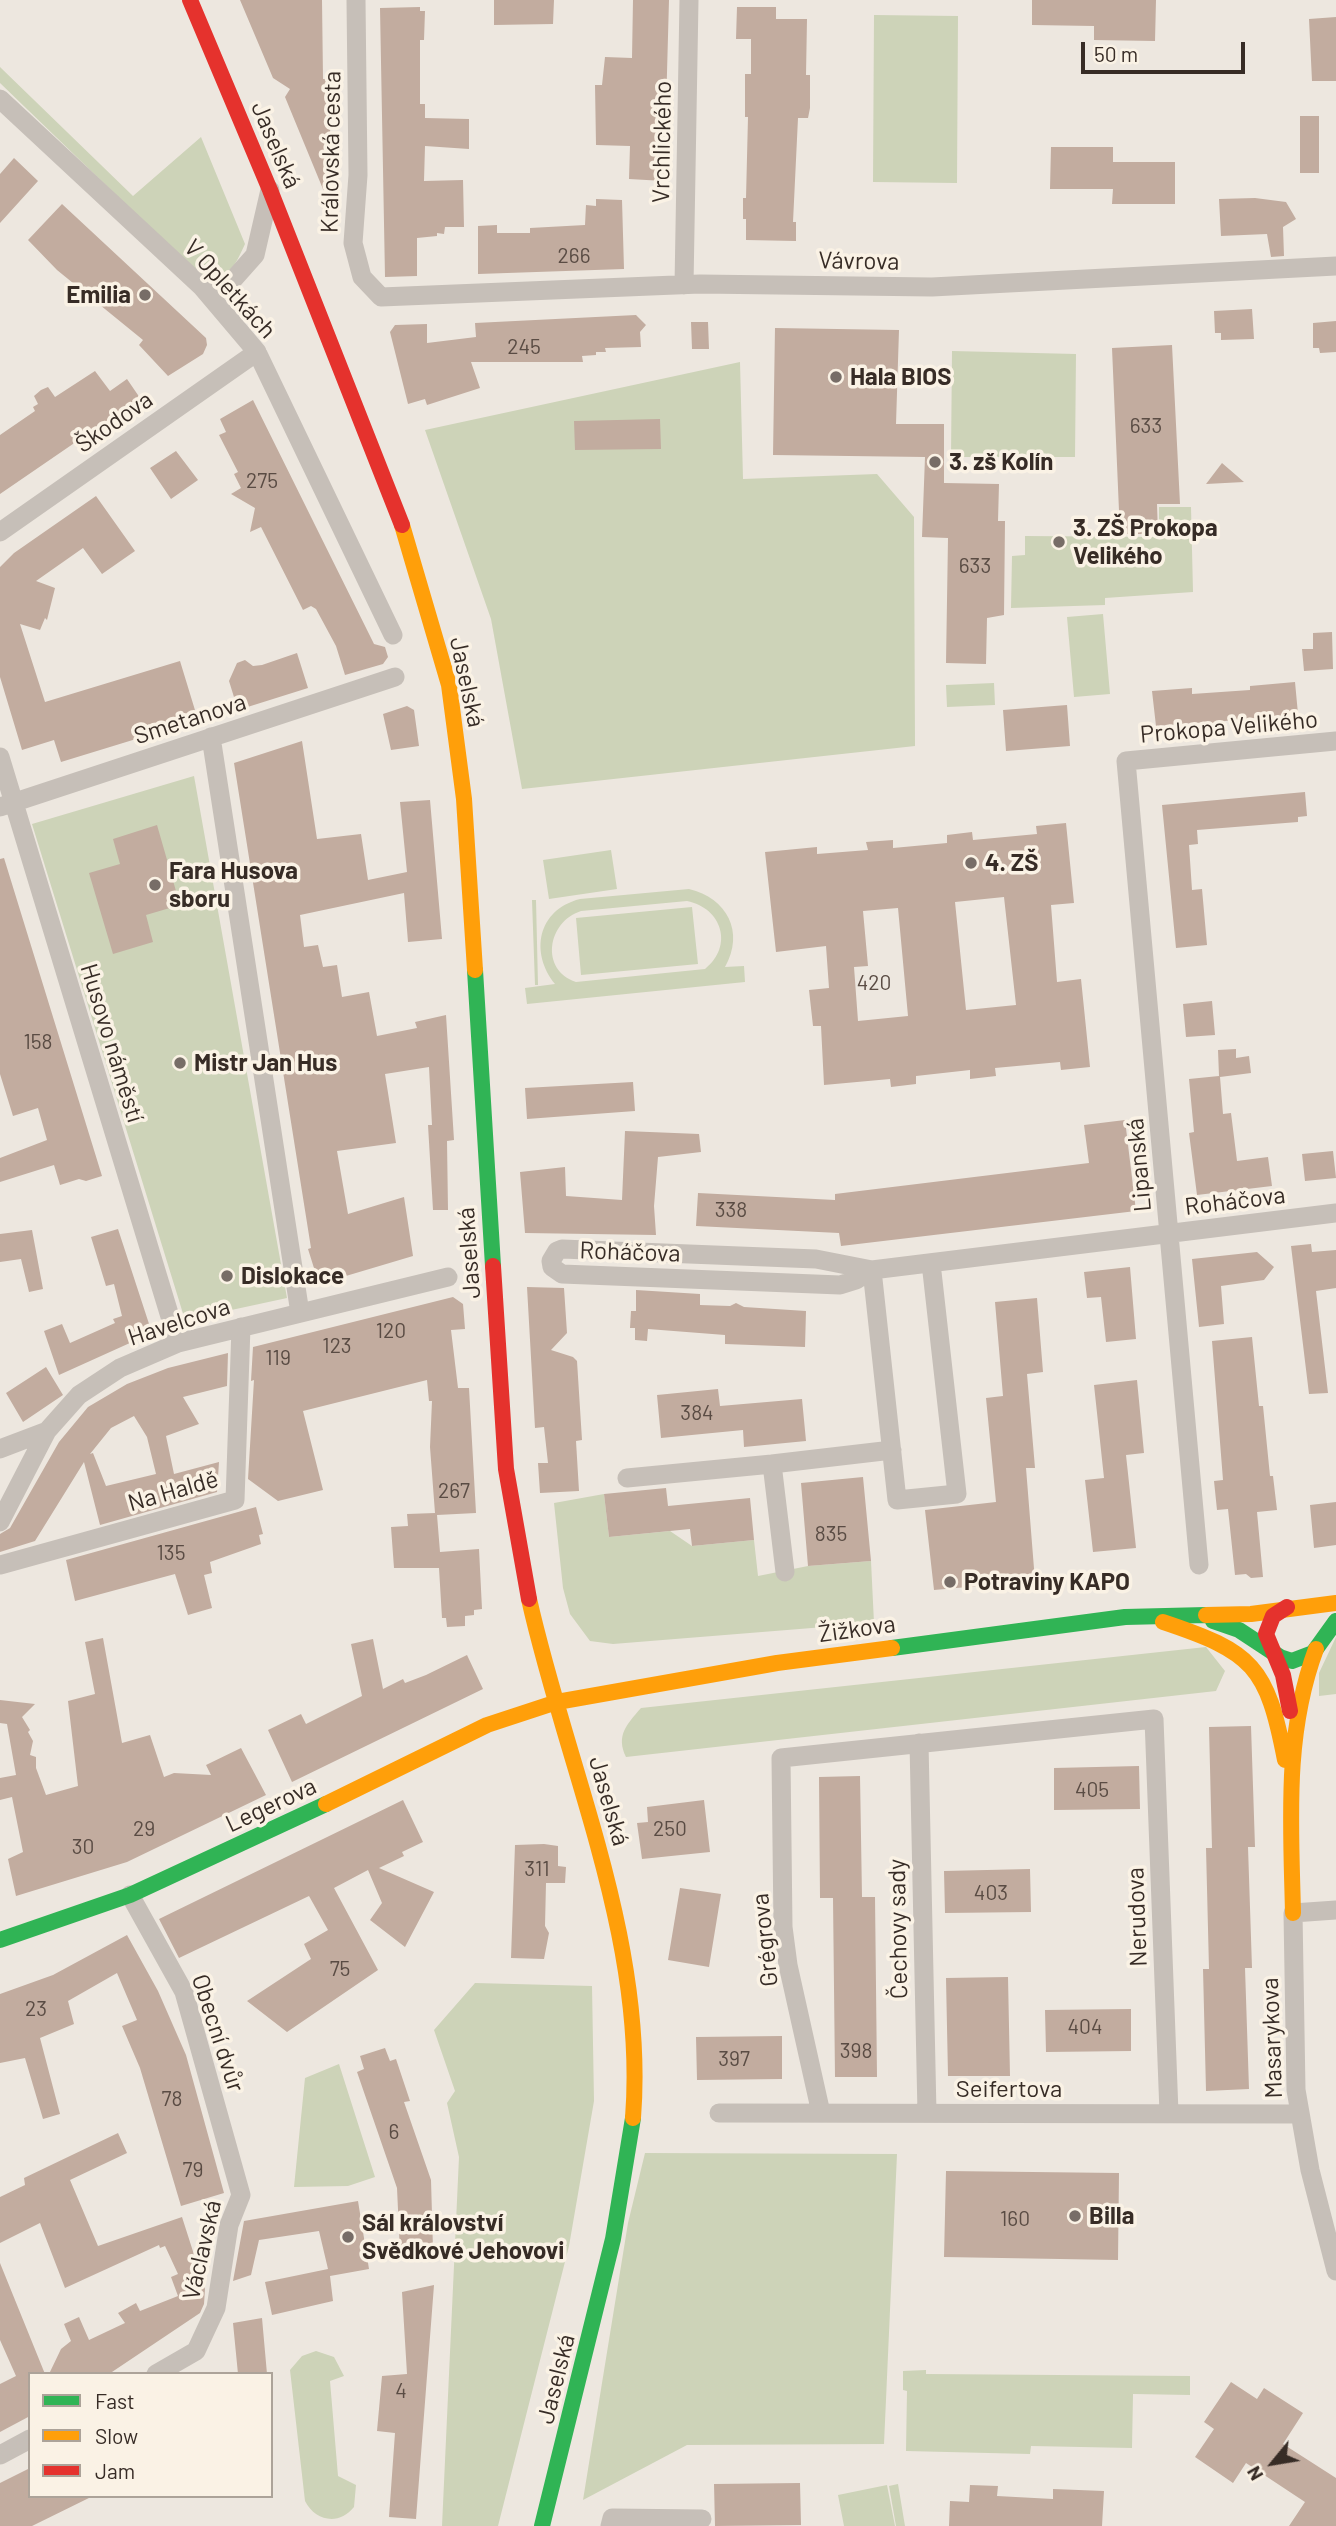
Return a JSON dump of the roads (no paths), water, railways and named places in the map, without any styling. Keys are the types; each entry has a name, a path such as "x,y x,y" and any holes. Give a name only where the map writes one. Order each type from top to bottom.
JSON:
{"street":[{"name":"Jaselská","path":"190,0 270,190 399,514 449,685 464,799 506,1469 515,1536 557,1702 603,1864 618,1933 627,1984 634,2087 623,2195 542,2526"},
{"name":"Královská cesta","path":"356,0 358,175 353,243 362,277 381,297"},
{"name":"Vrchlického","path":"684,285 689,0"},
{"name":"V Opletkách","path":"0,99 202,288 257,352 393,635"},
{"path":"202,288 231,282 255,255 270,190"},
{"name":"Vávrova","path":"381,297 684,285 932,286 1336,266"},
{"name":"Škodova","path":"0,532 257,352"},
{"name":"Smetanova","path":"6,805 395,677"},
{"path":"211,737 300,1313"},
{"name":"Prokopa Velikého","path":"1126,761 1336,741"},
{"name":"Husovo náměstí","path":"0,757 6,805 178,1343"},
{"name":"Lipanská","path":"1126,761 1199,1565"},
{"name":"Roháčova","path":"872,1270 856,1280 840,1285 562,1274 552,1267 551,1261 552,1255 562,1249 816,1259 840,1261 872,1270 1336,1213"},
{"path":"872,1270 897,1500 957,1494 931,1263"},
{"name":"Havelcova","path":"0,1522 47,1431 79,1395 120,1368 178,1343 448,1277"},
{"name":"Na Haldě","path":"0,1565 235,1500 241,1327"},
{"path":"0,1449 47,1431"},
{"path":"627,1479 892,1450"},
{"path":"772,1464 785,1572"},
{"name":"Žižkova","path":"557,1702 777,1663 1144,1616 1251,1614 1291,1607 1314,1608 1336,1603"},
{"path":"1272,1650 1268,1642 1267,1626 1273,1616 1291,1607 1315,1617 1321,1632 1317,1647"},
{"name":"Žižkova","path":"1166,1615 1222,1623 1286,1660 1297,1661 1317,1647"},
{"path":"1144,1616 1224,1643 1254,1666 1273,1702 1292,1800"},
{"path":"1317,1647 1336,1620"},
{"name":"Masarykova","path":"1292,1800 1301,1689 1317,1647"},
{"name":"Masarykova","path":"1272,1650 1289,1703 1299,2114 1336,2271"},
{"name":"Legerova","path":"0,1940 130,1895 322,1806 487,1725 557,1702"},
{"name":"Nerudova","path":"919,1743 1154,1718 1169,2113"},
{"name":"Grégrova","path":"821,2113 788,1965 783,1927 781,1758 919,1743"},
{"name":"Čechovy sady","path":"919,1743 927,2113"},
{"name":"Obecní dvůr","path":"130,1895 184,1992 241,2195"},
{"path":"1293,1913 1336,1910"},
{"name":"Seifertova","path":"719,2113 1299,2114"},
{"name":"Václavská","path":"159,2372 196,2351 216,2308 229,2225 241,2195"},
{"path":"0,2455 28,2440"},
{"path":"610,2526 611,2518 702,2519"}],"place":[{"name":"Emilia","path":"145,295"},
{"name":"Hala BIOS","path":"836,377"},
{"name":"3. zš Kolín","path":"935,462"},
{"name":"3. ZŠ Prokopa Velikého","path":"1059,542"},
{"name":"4. ZŠ","path":"971,863"},
{"name":"Fara Husova sboru","path":"155,885"},
{"name":"Mistr Jan Hus","path":"180,1063"},
{"name":"Dislokace","path":"227,1276"},
{"name":"Potraviny KAPO","path":"950,1582"},
{"name":"Billa","path":"1075,2216"},
{"name":"Sál království Svědkové Jehovovi","path":"348,2237"}]}
